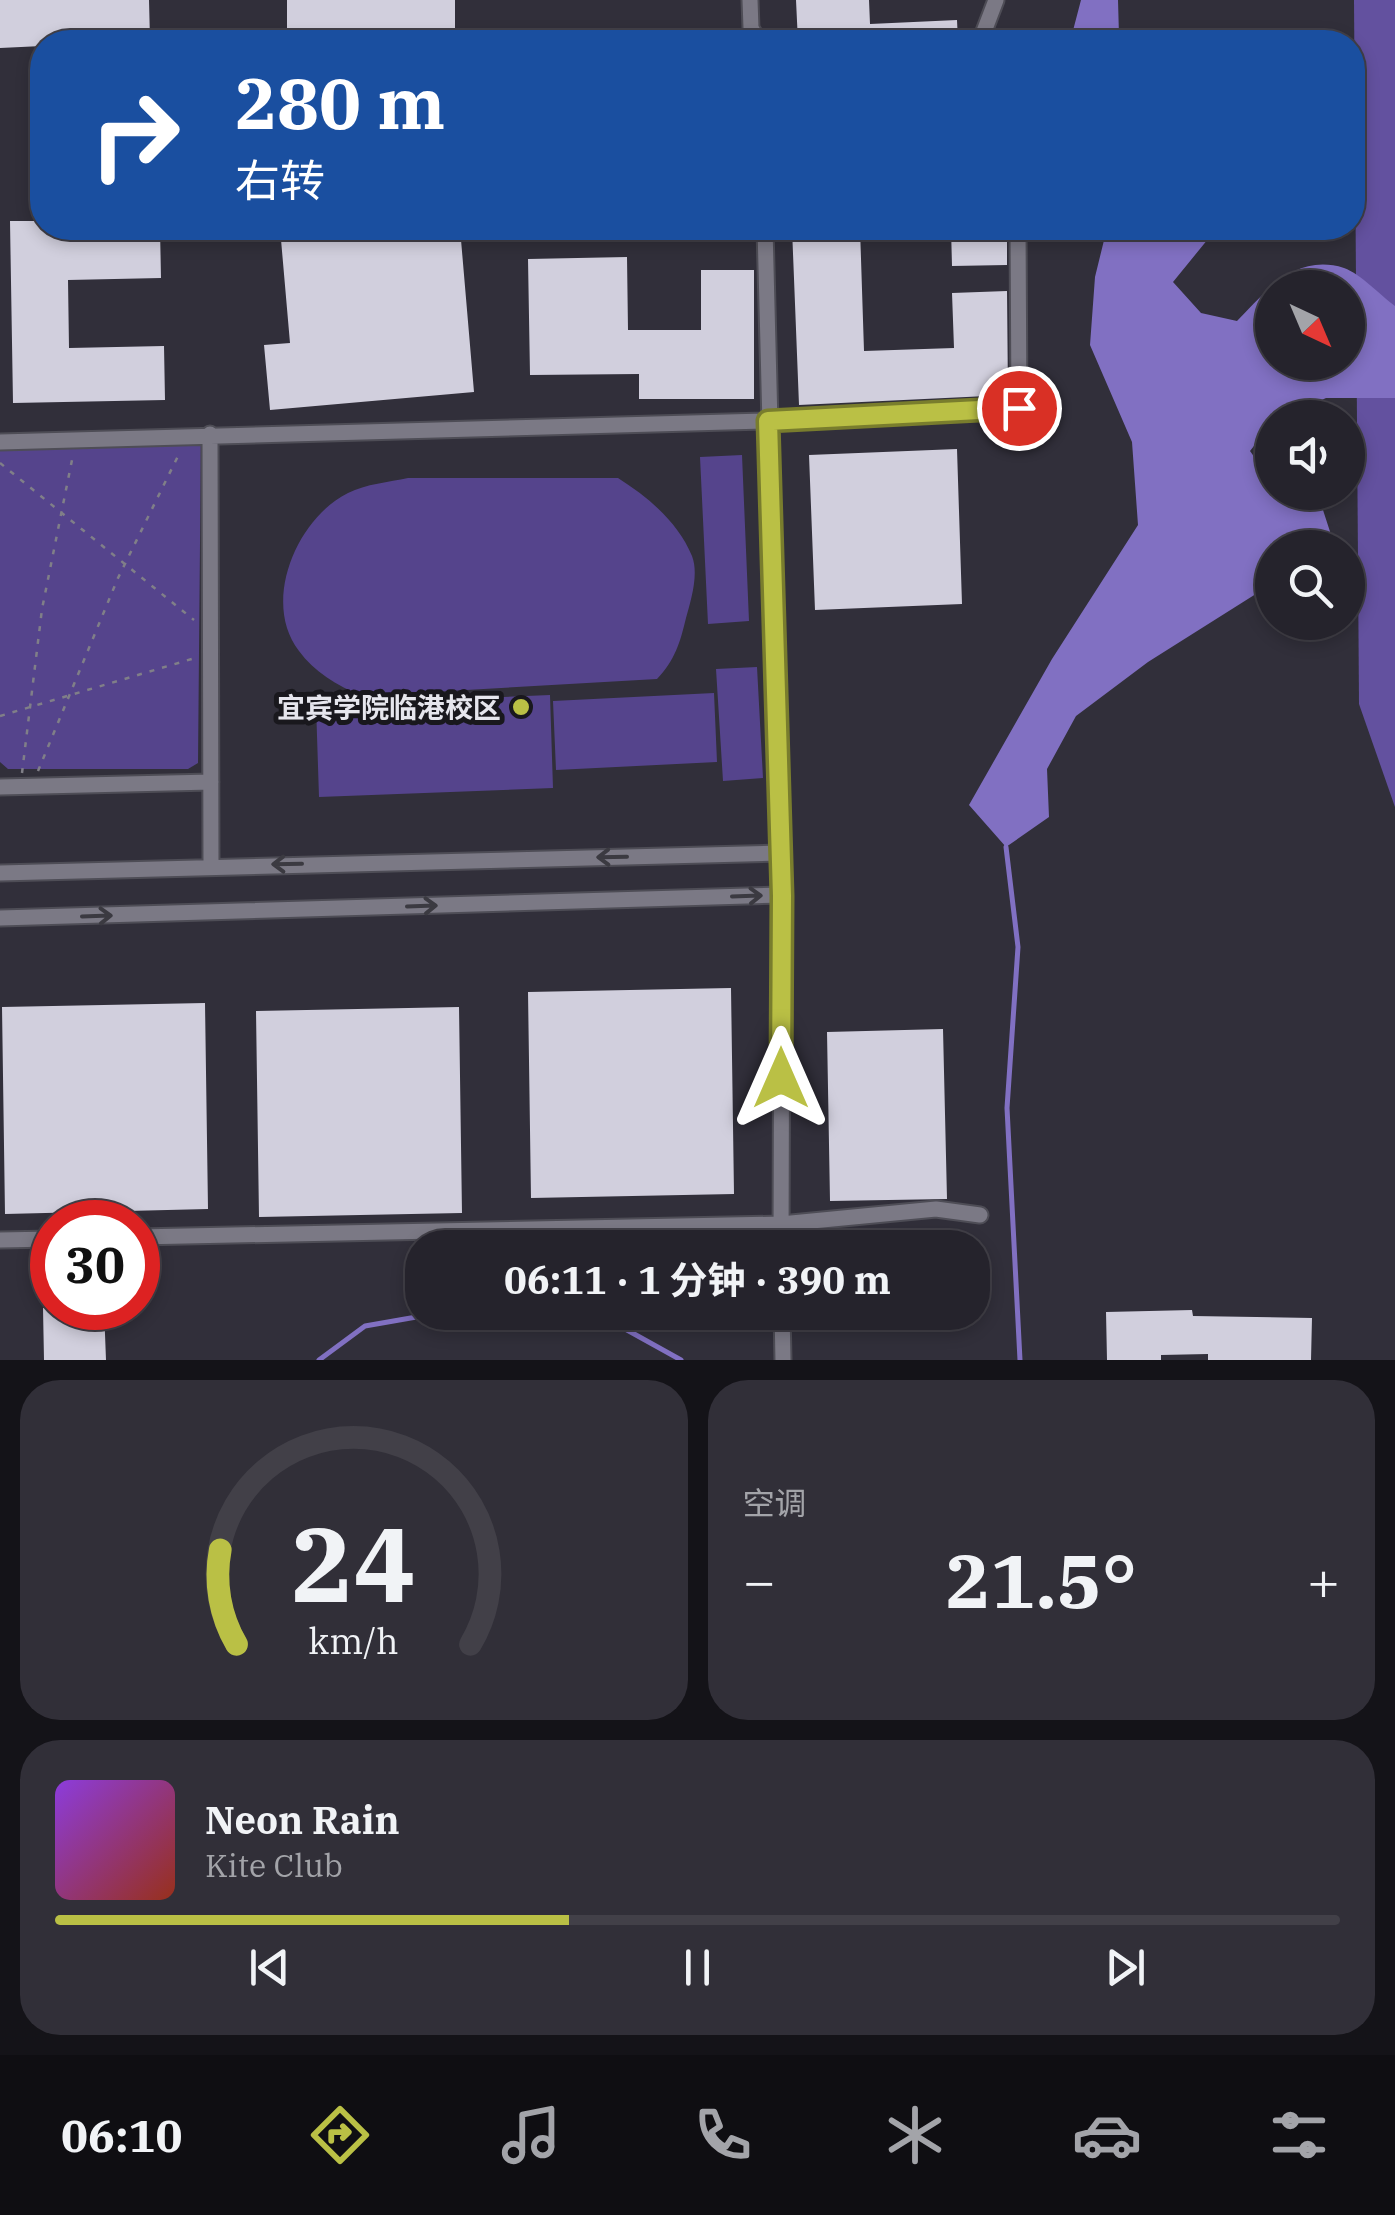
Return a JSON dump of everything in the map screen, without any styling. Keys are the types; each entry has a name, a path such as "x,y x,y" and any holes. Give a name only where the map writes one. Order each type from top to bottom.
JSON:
{"street":[{"path":"750,0 753,30"},
{"path":"985,30 996,0"},
{"path":"765,240 782,896 780,1230"},
{"path":"0,442 768,421 1019,408 1018,240"},
{"path":"210,434 212,866"},
{"path":"0,787 211,782"},
{"path":"0,873 780,853"},
{"path":"0,918 782,896"},
{"path":"160,1237 780,1224 936,1209 980,1215"},
{"path":"0,1240 30,1239"},
{"path":"782,1330 783,1360"}],"path":[{"path":"26,786 124,564 190,434"},
{"path":"26,786 30,708 42,609 76,439"},
{"path":"0,463 210,633"},
{"path":"0,716 211,653"}],"shaded area":[{"path":"1081,0 1118,0 1119,30 1073,30"},
{"path":"1354,0 1395,0 1395,807 1359,704 1359,640 1365,640 1365,530 1358,530 1358,510 1365,510 1365,400 1357,400 1357,380 1365,380 1365,270 1356,270 1356,240 1365,240 1365,30 1354,30"},
{"path":"1104,240 1207,240 1173,282 1201,313 1237,321 1255,303 1255,380 1365,380 1365,281 1395,306 1395,398 1255,400 1255,445 1250,451 1255,458 1255,510 1323,510 1329,530 1255,530 1255,595 1148,662 1076,716 1047,769 1049,817 1006,847 969,805 1052,659 1138,525 1132,442 1090,345 1095,277"},
{"path":"1327,265 1348,270 1297,270"},
{"path":"201,434 198,763 188,769 8,769 0,762 0,442"},
{"path":"742,455 749,621 708,624 700,457"},
{"path":"408,478 618,478 640,493 679,532 694,563 694,587 681,635 663,672 657,679 361,696 319,672 299,651 288,631 283,609 284,586 300,541 313,521 348,493"},
{"path":"757,667 763,778 723,781 716,669"},
{"path":"714,693 717,762 556,770 553,701"},
{"path":"550,695 553,788 319,797 316,705"}],"building":[{"path":"0,0 149,0 150,30 30,30 30,47 0,48"},
{"path":"287,0 455,0 455,30 287,30"},
{"path":"796,0 869,0 870,24 957,20 957,30 797,30"},
{"path":"10,221 30,221 30,240 160,240 161,278 68,280 69,348 164,346 165,400 13,403"},
{"path":"281,240 461,240 474,392 270,410 264,345 290,343"},
{"path":"792,240 860,240 864,351 954,348 952,293 1007,291 1008,395 799,405"},
{"path":"951,240 1007,240 1007,265 952,266"},
{"path":"627,257 628,330 701,330 701,270 754,270 754,399 639,399 639,374 530,375 528,259"},
{"path":"957,449 962,604 815,610 809,455"},
{"path":"731,988 734,1194 531,1198 528,992"},
{"path":"205,1003 208,1209 160,1210 160,1200 30,1200 30,1213 5,1214 2,1007"},
{"path":"459,1007 462,1213 259,1217 256,1011"},
{"path":"943,1029 947,1199 830,1201 827,1032"},
{"path":"1192,1310 1193,1316 1312,1318 1311,1360 1208,1360 1208,1354 1161,1355 1161,1360 1107,1360 1106,1312"},
{"path":"43,1330 105,1330 106,1360 44,1360"}],"waterway":[{"path":"1006,847 1018,947 1007,1108 1020,1360"},
{"path":"319,1360 365,1326 405,1319"},
{"path":"627,1330 681,1360"}],"place":[{"name":"宜宾学院临港校区","path":"521,707"}],"route":[{"path":"781,1078 782,896 768,421 1019,408"}]}
